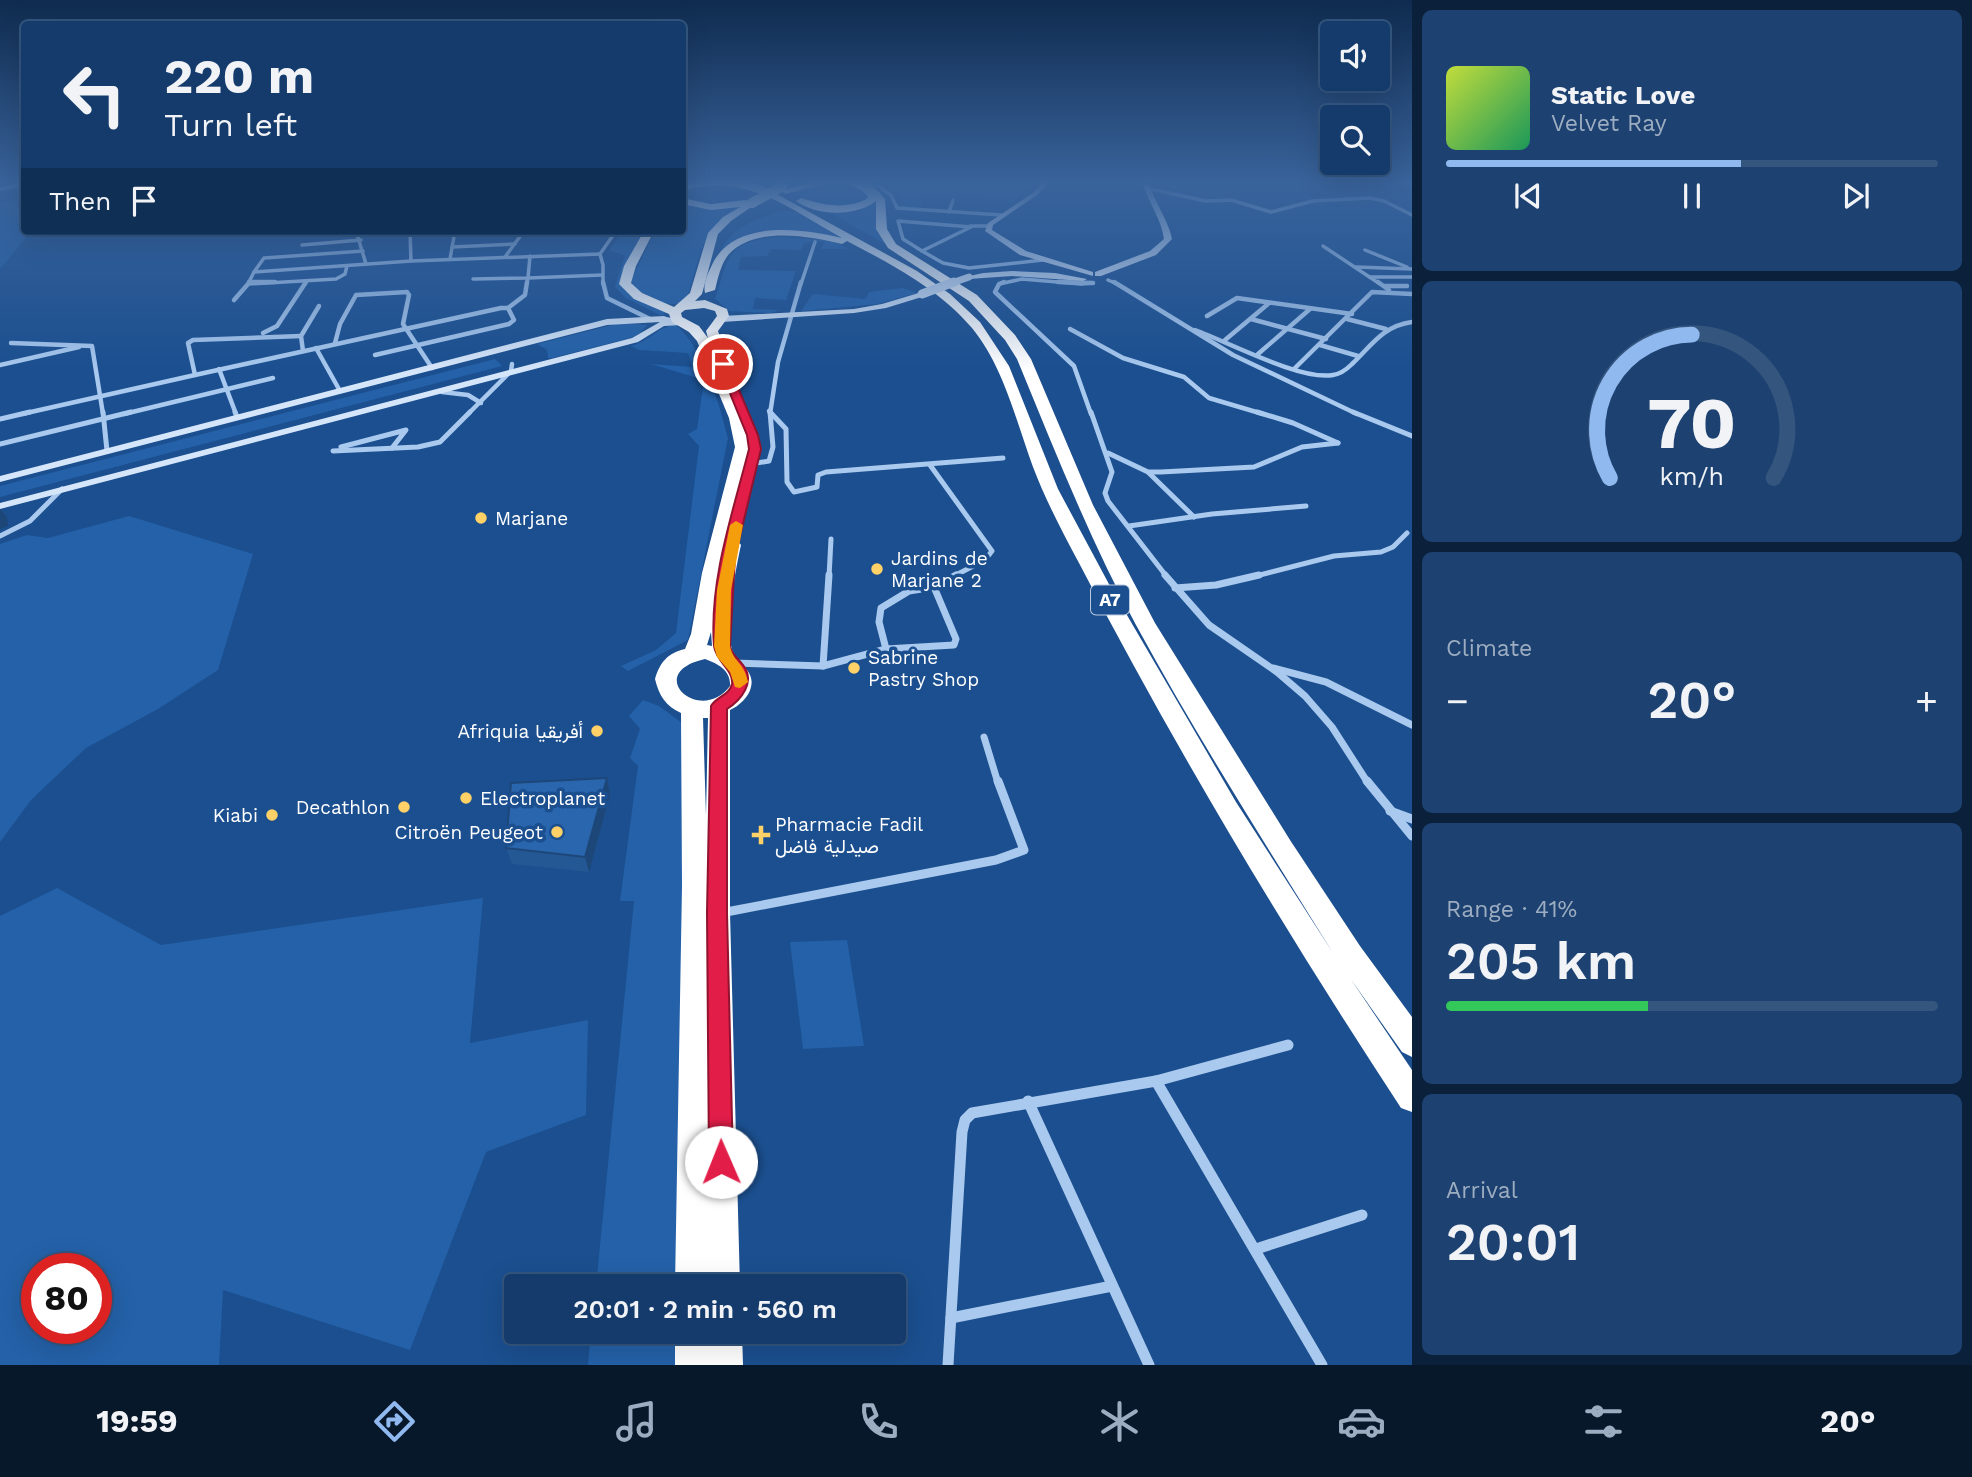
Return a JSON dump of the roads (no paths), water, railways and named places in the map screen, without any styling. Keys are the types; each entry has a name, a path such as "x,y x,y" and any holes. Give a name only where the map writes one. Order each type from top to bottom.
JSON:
{"highway":[{"path":"642,244 630,266 625,284 638,296 681,316 708,324 717,310"},
{"path":"681,316 697,292 708,244"},
{"path":"716,244 706,291 717,310"},
{"path":"729,660 715,654 694,653 674,662 664,678 666,692 671,698 705,708 727,702 738,690 740,676 729,660 722,637 727,568 755,449 753,435 712,337 712,328 717,310 719,261 725,251 738,244"},
{"path":"847,244 886,261 943,296 1002,368"},
{"name":"A7","path":"869,244 948,298 976,326 1002,368 1059,508 1203,769 1284,902 1412,1097"},
{"name":"A7","path":"874,244 934,276 985,318 1027,369 1085,505 1146,625 1281,848 1350,955 1412,1042"},
{"path":"890,244 973,298 1010,338 1024,359 1027,369"},
{"path":"681,316 717,310"},
{"path":"681,316 698,333 707,349 738,425 743,447 711,573 701,634 694,653"},
{"path":"705,708 717,913 723,1274"},
{"path":"692,1274 695,873 705,708"},
{"path":"693,1344 693,1365"},
{"path":"724,1344 725,1365"}],"street":[{"path":"302,245 317,244"},
{"path":"362,244 366,264"},
{"path":"410,244 411,261"},
{"path":"450,259 453,244"},
{"path":"452,247 514,244"},
{"path":"505,257 514,244"},
{"path":"600,254 607,244"},
{"path":"751,464 763,463 772,457 769,411 790,315 814,244"},
{"path":"907,244 946,264 962,266 1043,260"},
{"path":"922,251 936,244"},
{"path":"1007,244 1023,253 1131,291 1288,385 1412,436"},
{"path":"1163,244 1153,253 1093,279 1016,280 999,284 995,292 1074,366 1108,453 1112,472 1105,494 1175,588 1209,625 1305,696 1332,727 1359,771 1412,836"},
{"path":"1323,246 1393,292"},
{"path":"1365,250 1411,269"},
{"path":"233,300 248,284 259,262 264,258 363,251"},
{"path":"600,254 605,264 602,286 607,298 631,316"},
{"path":"254,272 411,261 600,254"},
{"path":"0,419 508,308 522,299 530,256"},
{"path":"248,284 340,278 345,274 347,266"},
{"path":"717,310 744,316 862,310 922,294 970,277 1064,266"},
{"path":"1355,267 1411,269"},
{"path":"998,273 1093,279"},
{"path":"473,279 602,275"},
{"path":"1369,277 1412,277"},
{"path":"242,338 274,329 306,282"},
{"path":"1383,286 1407,286"},
{"path":"1295,368 1372,292 1412,294"},
{"path":"335,344 340,324 359,294 408,293 403,321 432,368"},
{"path":"1207,316 1234,298 1352,314"},
{"path":"1225,340 1268,304"},
{"path":"303,351 301,336 319,306"},
{"path":"375,355 509,324 514,320 508,308"},
{"path":"1258,354 1310,309"},
{"path":"0,479 631,316 652,320 681,316"},
{"path":"0,506 431,392 535,359 635,341 661,323 681,316"},
{"path":"1251,319 1326,339"},
{"path":"1347,319 1386,329"},
{"path":"1186,326 1295,368 1317,375 1333,375 1340,373 1386,329 1398,323 1412,322"},
{"path":"1070,330 1124,358 1184,377 1209,398 1293,423 1338,443 1303,447 1254,467 1149,472"},
{"path":"195,375 188,350 190,341 301,336"},
{"path":"11,343 90,345"},
{"path":"0,365 90,345"},
{"path":"90,345 97,355 99,396 107,451"},
{"path":"1320,345 1358,356"},
{"path":"512,346 530,348 535,359"},
{"path":"512,346 504,357 512,367"},
{"path":"316,348 340,391"},
{"path":"391,448 405,430 332,450 333,451 391,448 426,446 440,442 481,403 512,367"},
{"path":"219,369 237,417"},
{"path":"0,444 273,378"},
{"path":"431,392 468,395 481,403"},
{"path":"769,411 786,429 788,487 794,492 813,490 817,487 818,475 826,472 1003,458"},
{"path":"1108,453 1149,472 1194,516"},
{"path":"886,649 879,622 881,608 890,600 916,588 934,587 985,560 992,551 930,465"},
{"path":"0,536 30,521 62,489"},
{"path":"1129,526 1194,516 1307,506"},
{"path":"1175,588 1205,587 1336,556 1384,551 1394,547 1399,538 1407,533"},
{"path":"823,666 831,539"},
{"path":"729,660 823,666 886,649 939,648 956,643 934,587"},
{"path":"1269,667 1326,682 1412,725"},
{"path":"717,913 996,860 1024,850 1005,805 984,737"},
{"path":"1390,811 1412,819"},
{"path":"948,1365 962,1132 965,1120 972,1113 1028,1101 1156,1082 1288,1045"},
{"path":"1156,1082 1322,1365"},
{"path":"1028,1101 1149,1365"},
{"path":"1255,1249 1362,1214"},
{"path":"951,1318 1112,1286"}],"place":[{"name":"Marjane","path":"481,518"},
{"name":"Jardins de Marjane 2","path":"877,569"},
{"name":"Sabrine Pastry Shop","path":"854,668"},
{"name":"Afriquia أفريقيا","path":"597,731"},
{"name":"Electroplanet","path":"466,798"},
{"name":"Decathlon","path":"404,807"},
{"name":"Kiabi","path":"272,815"},
{"name":"Citroën Peugeot","path":"557,832"},
{"name":"Pharmacie Fadil صيدلية فاضل","path":"761,835"}]}
